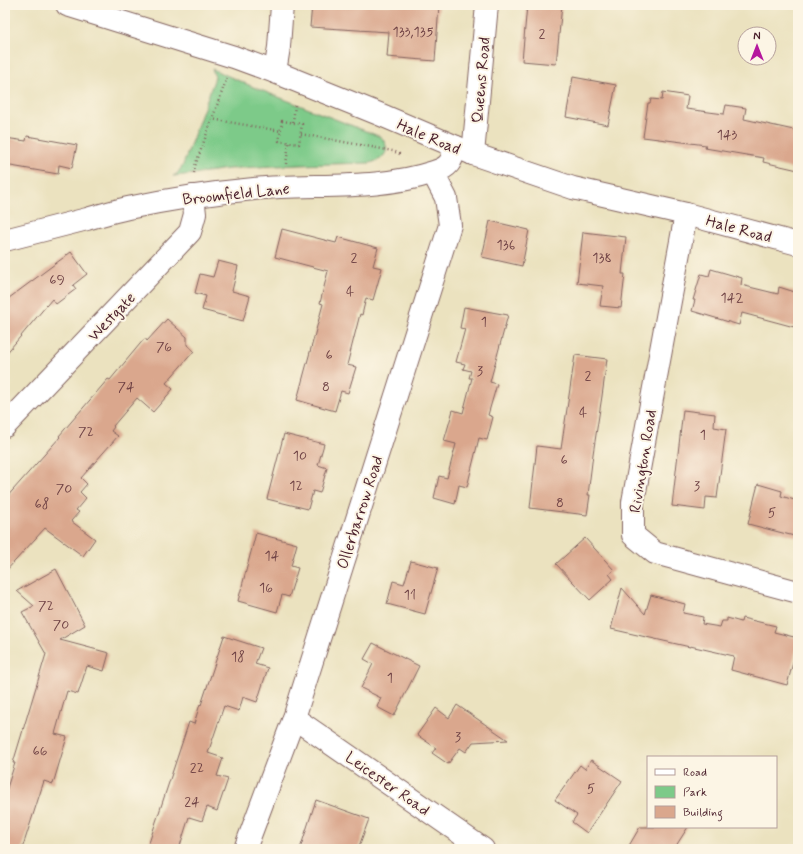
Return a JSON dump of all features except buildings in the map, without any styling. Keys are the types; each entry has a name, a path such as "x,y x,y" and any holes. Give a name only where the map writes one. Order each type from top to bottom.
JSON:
{"street":[{"name":"Hale Road","path":"67,5 98,9 234,57 275,72 464,150 572,188 686,214 798,244"},
{"path":"275,72 279,48 282,5"},
{"name":"Queens Road","path":"464,150 487,5"},
{"name":"Broomfield Lane","path":"5,240 127,208 193,196 255,189 384,183 408,180 444,169 464,150"},
{"name":"Ollerbarrow Road","path":"245,849 294,718 450,225 446,198 433,173"},
{"name":"Westgate","path":"5,426 190,232 195,214 193,196"},
{"name":"Rivington Road","path":"686,214 632,502 633,535 655,553 798,592"},
{"name":"Leicester Road","path":"294,718 482,849"}],"path":[{"path":"193,196 195,166 234,57"},
{"path":"211,119 281,131"},
{"path":"282,121 302,124 299,144 279,141 281,131 282,121"},
{"path":"301,134 393,151 433,173"}],"green space":[{"path":"212,69 258,89 381,137 386,146 385,153 380,159 370,163 240,168 173,176 177,174 183,165 213,83 215,77"}]}
